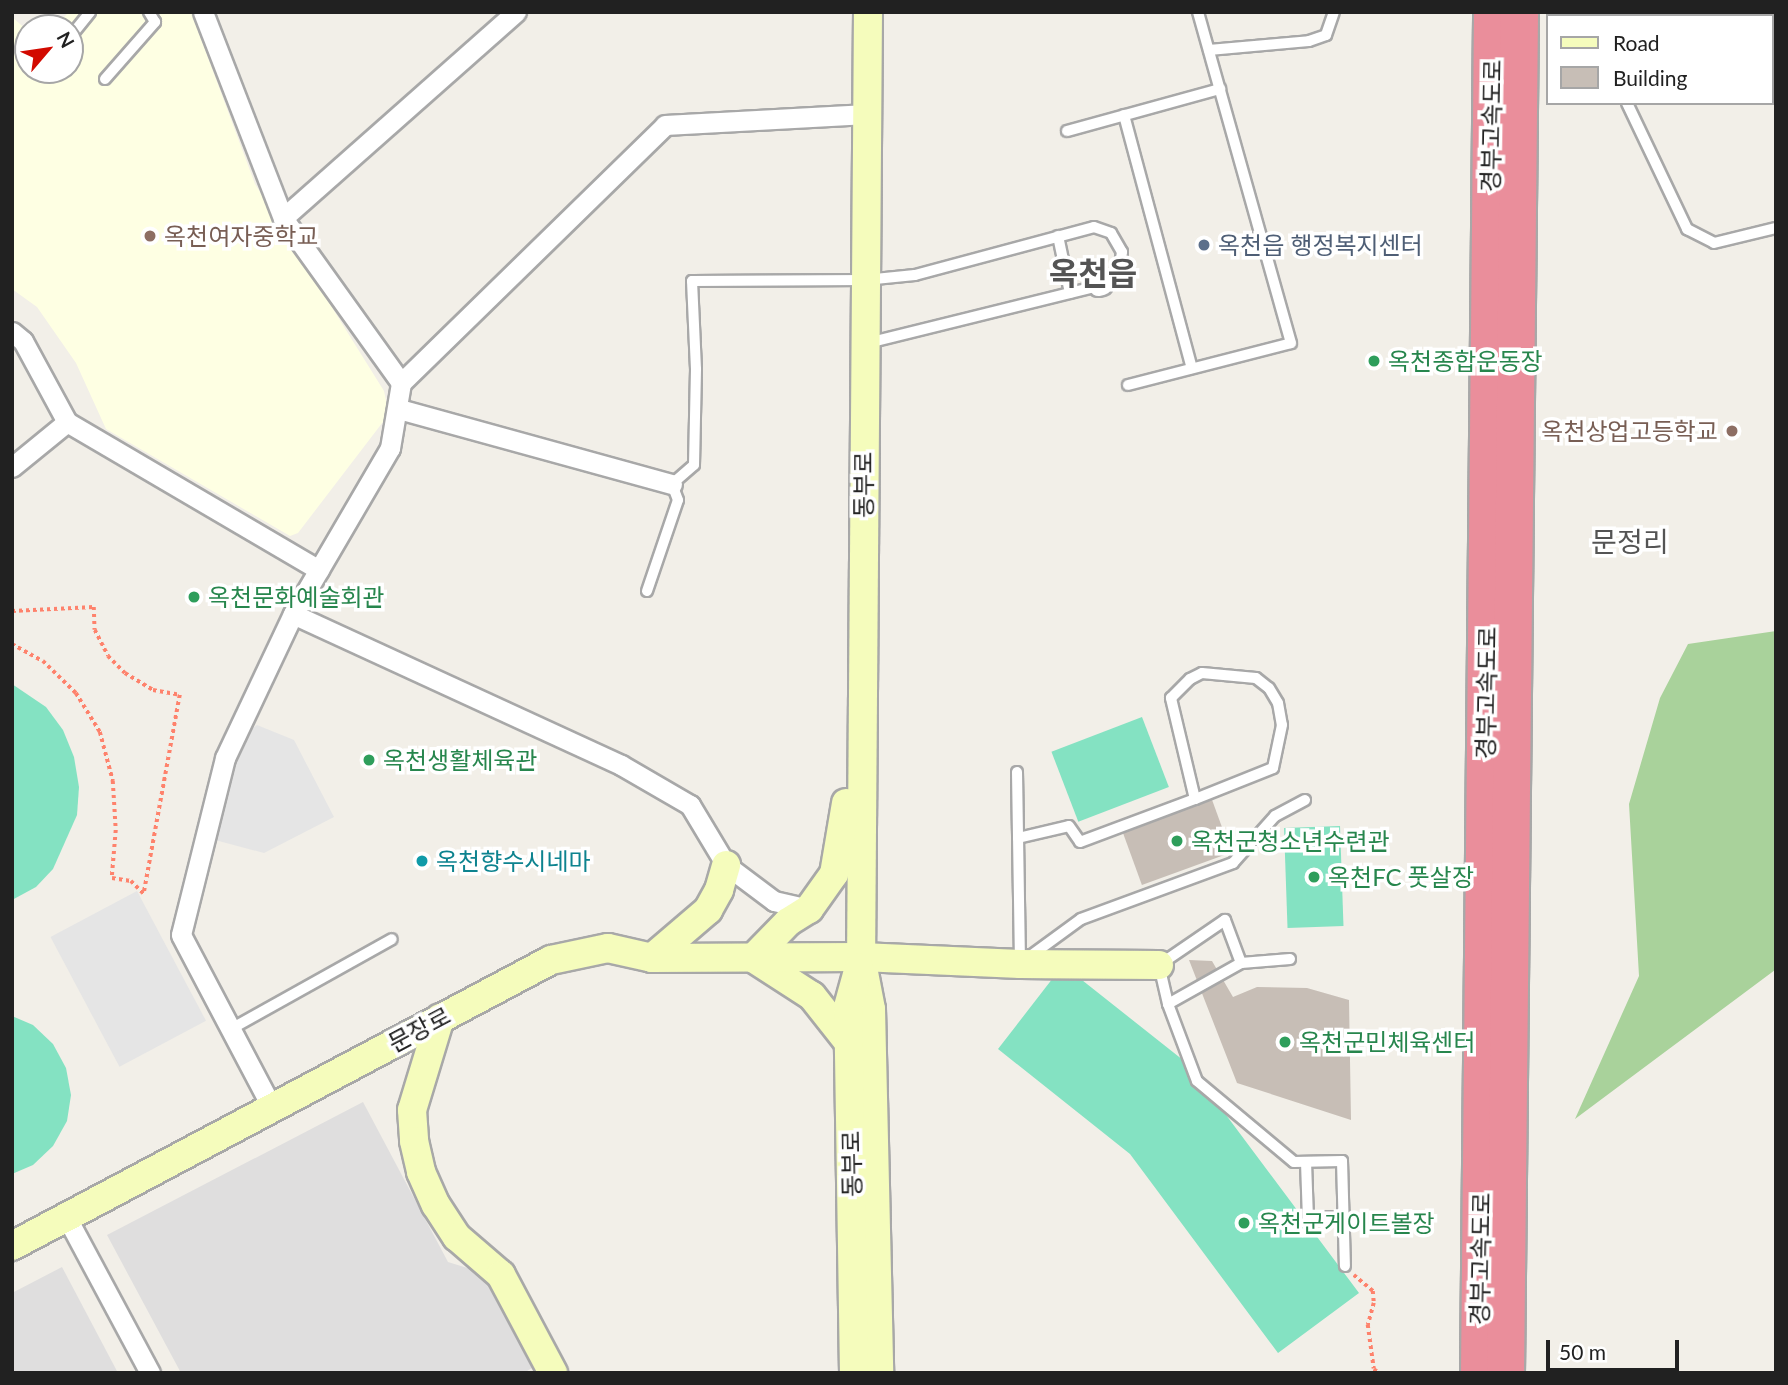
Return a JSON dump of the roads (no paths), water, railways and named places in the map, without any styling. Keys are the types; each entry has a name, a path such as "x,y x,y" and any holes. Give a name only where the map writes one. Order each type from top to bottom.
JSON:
{"highway":[{"name":"경부고속도로","path":"1479,1373 1492,12"},
{"name":"경부고속도로","path":"1505,1373 1518,12"}],"street":[{"path":"203,12 283,218 401,383 399,409 390,448 293,614 225,758 181,935 271,1106"},
{"path":"283,218 516,12"},
{"name":"동부로","path":"868,12 861,957 871,1009 879,1373"},
{"path":"401,383 665,125 867,114"},
{"path":"12,332 23,341 66,422 319,570"},
{"path":"399,409 672,484"},
{"path":"12,467 66,422"},
{"path":"293,614 621,765 690,805 726,865 774,901 809,909"},
{"path":"849,1043 811,996 753,958 788,922 809,909 834,874 848,787 862,781"},
{"path":"652,958 708,911 719,890 726,865"},
{"name":"문장로","path":"12,1246 271,1106 551,960 608,948 652,958 861,957 1020,964 1158,965"},
{"name":"동부로","path":"854,1373 848,1007 861,957"},
{"path":"440,1018 412,1110 414,1141 421,1172 436,1205 457,1237 501,1275 553,1373"},
{"path":"66,1218 150,1373"}],"lane":[{"path":"104,79 155,22 149,12"},
{"path":"1128,385 1291,343 1198,12"},
{"path":"1209,50 1309,41 1326,35 1334,12"},
{"path":"1066,131 1220,89"},
{"path":"1629,105 1687,229 1714,243 1776,228"},
{"path":"1124,115 1192,368"},
{"path":"647,592 678,500 672,484 694,465 696,369 692,281 865,280 915,275 1094,227 1114,237 1121,248 1122,263 1115,277 1100,285 864,344"},
{"path":"1058,236 1070,293"},
{"path":"1018,838 1069,826 1080,842 1195,799 1273,768 1282,725 1278,703 1269,688 1256,678 1202,673 1189,679 1171,698 1195,799"},
{"path":"1017,772 1020,964"},
{"path":"1020,964 1082,919 1233,863 1275,816 1305,800"},
{"path":"1241,964 1225,920 1158,965 1168,1004 1197,1081 1294,1162 1342,1161 1345,1266"},
{"path":"230,1029 392,939"},
{"path":"1168,1004 1241,964 1290,959"},
{"path":"1306,1162 1308,1218 1344,1217"}],"place":[{"name":"옥천여자중학교","path":"150,236"},
{"name":"옥천읍 행정복지센터","path":"1204,245"},
{"name":"옥천종합운동장","path":"1374,361"},
{"name":"옥천상업고등학교","path":"1732,431"},
{"name":"옥천문화예술회관","path":"194,597"},
{"name":"옥천생활체육관","path":"369,760"},
{"name":"옥천군청소년수련관","path":"1177,841"},
{"name":"옥천향수시네마","path":"422,861"},
{"name":"옥천FC 풋살장","path":"1314,877"},
{"name":"옥천군민체육센터","path":"1285,1042"},
{"name":"옥천군게이트볼장","path":"1244,1223"}],"district":[{"name":"옥천읍","path":"1093,273"},
{"name":"문정리","path":"1630,541"}]}
